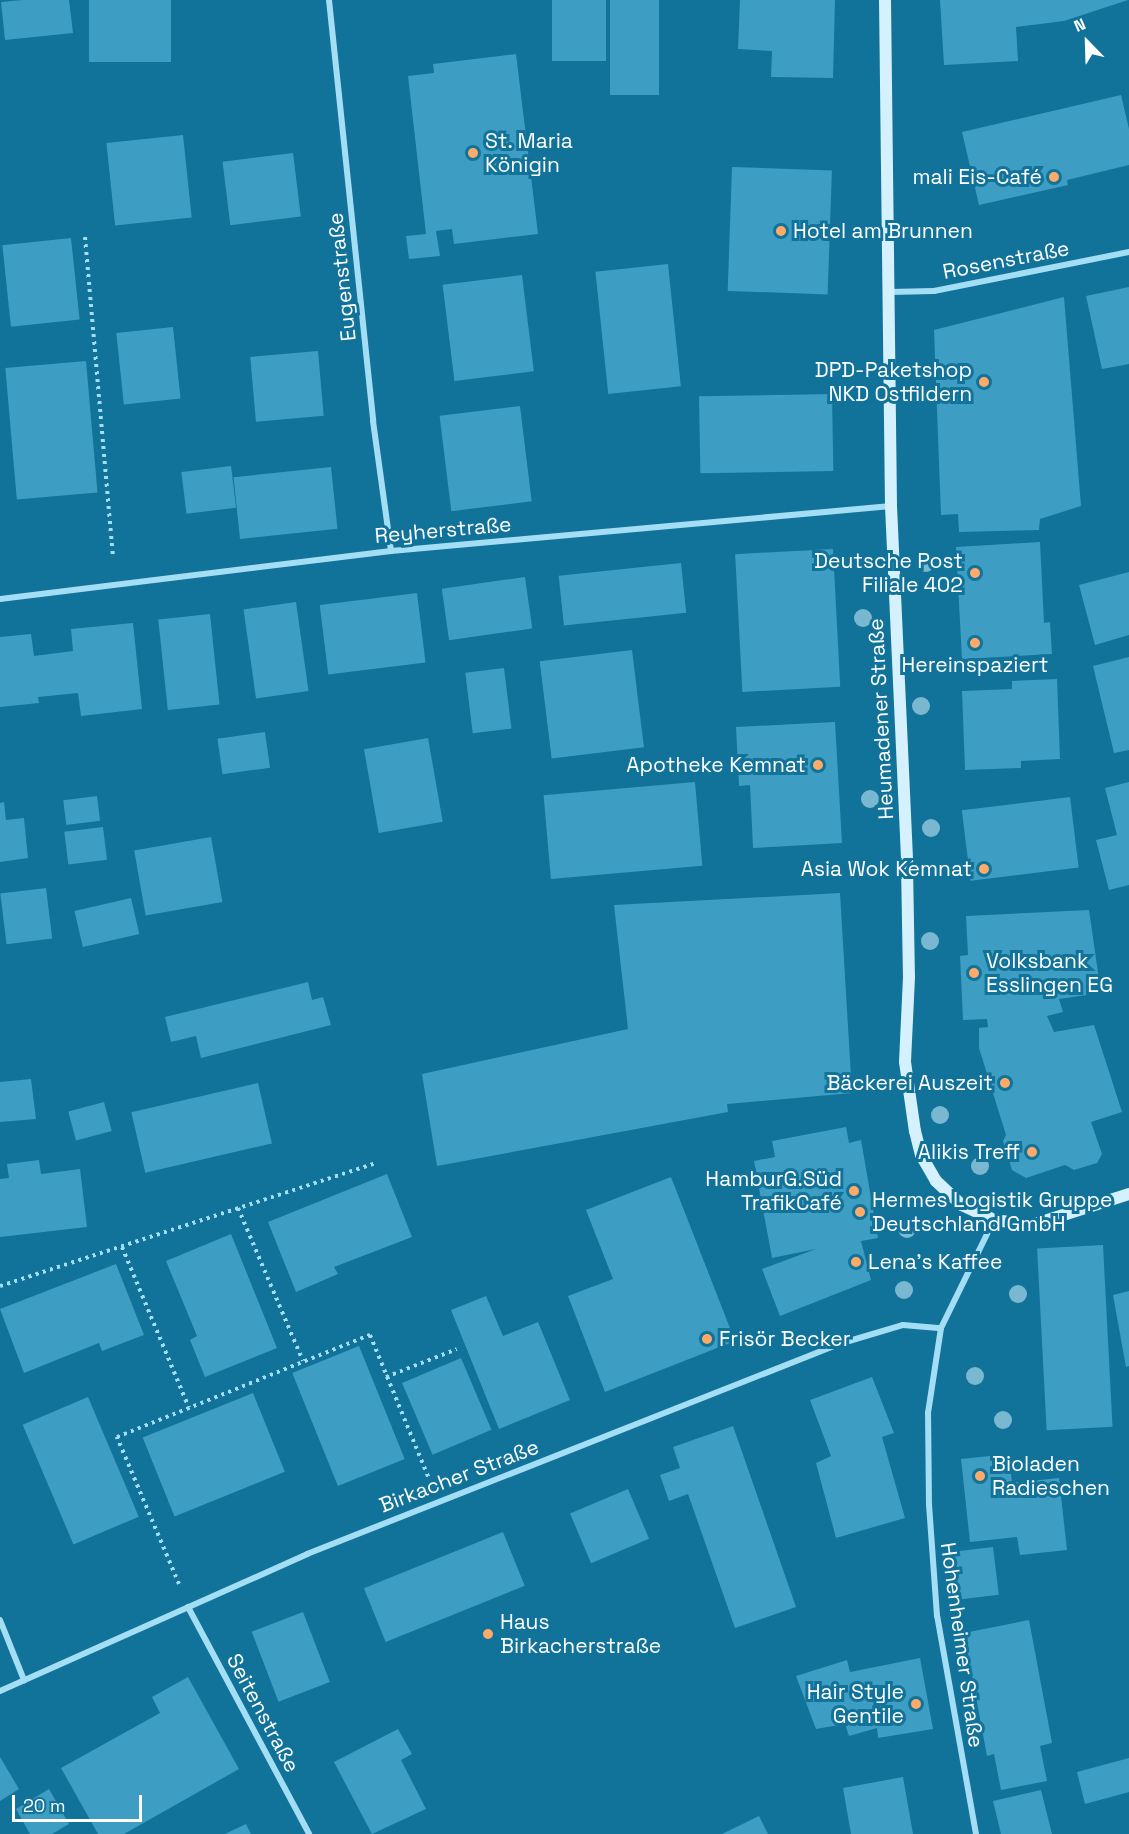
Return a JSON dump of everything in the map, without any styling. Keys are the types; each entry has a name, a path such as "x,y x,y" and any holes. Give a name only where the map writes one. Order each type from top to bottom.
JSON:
{"main road":[{"name":"Heumadener Straße","path":"885,0 891,506 907,865 909,977 905,1062 908,1095 921,1155 936,1181 962,1205 994,1220 1032,1225 1129,1194"}],"street":[{"name":"Eugenstraße","path":"329,0 373,421 391,551"},
{"name":"Rosenstraße","path":"889,292 934,291 1129,252"},
{"name":"Reyherstraße","path":"0,599 391,551 891,506"},
{"name":"Hohenheimer Straße","path":"976,1834 941,1639 932,1556 928,1413 941,1328 994,1220"},
{"name":"Birkacher Straße","path":"0,1691 188,1607 438,1502 873,1331 903,1325 941,1328"},
{"name":"Seitenstraße","path":"188,1607 309,1834"},
{"path":"0,1620 24,1680"}],"path":[{"path":"85,237 115,586"},
{"path":"0,1286 376,1163"},
{"path":"238,1208 303,1361"},
{"path":"122,1247 189,1408"},
{"path":"188,1607 117,1437 370,1335 438,1502"},
{"path":"386,1377 457,1349"}],"building":[{"path":"69,0 73,33 5,40 1,2"},
{"path":"89,0 171,0 171,62 89,62"},
{"path":"552,0 606,0 606,61 552,61"},
{"path":"610,0 659,0 659,95 610,95"},
{"path":"740,0 835,0 833,78 771,77 772,51 738,49"},
{"path":"940,0 1128,0 1064,21 1016,27 1018,61 944,65"},
{"name":"St. Maria Königin","path":"516,54 538,234 454,244 452,229 436,231 440,256 409,259 406,236 426,234 408,76 434,73 433,64"},
{"path":"1121,95 1129,129 1129,165 1067,180 1068,185 979,205 962,132"},
{"path":"183,135 192,218 115,226 106,143"},
{"path":"293,153 301,217 230,225 223,162"},
{"name":"Hotel am Brunnen","path":"732,167 832,170 828,294 728,291"},
{"path":"71,238 80,320 11,327 2,245"},
{"path":"668,264 681,386 608,394 595,272"},
{"path":"522,275 534,371 454,381 443,285"},
{"path":"1129,287 1129,364 1102,369 1086,296"},
{"path":"1064,297 1081,506 1040,519 1039,530 959,532 958,514 941,515 934,330"},
{"path":"173,327 181,399 124,405 116,333"},
{"path":"318,351 324,416 256,422 250,357"},
{"path":"86,361 98,492 17,500 5,368"},
{"path":"832,394 833,471 700,473 699,396"},
{"path":"520,406 532,501 451,511 440,416"},
{"path":"231,466 236,508 186,514 181,472"},
{"path":"331,467 337,529 240,539 234,477"},
{"path":"1040,542 1044,623 1050,622 1052,654 962,659 956,547"},
{"path":"833,549 840,687 742,692 735,554"},
{"path":"681,563 686,613 564,626 559,576"},
{"path":"1129,572 1129,635 1095,645 1079,585"},
{"path":"525,577 532,628 449,640 442,589"},
{"path":"417,593 426,662 328,674 320,605"},
{"path":"296,602 309,691 256,699 244,609"},
{"path":"210,614 220,705 168,710 158,619"},
{"path":"133,623 142,709 81,716 78,693 38,697 39,703 0,707 0,637 31,634 34,656 73,651 71,629"},
{"path":"632,650 644,747 552,759 540,661"},
{"path":"1129,657 1129,750 1114,753 1093,666"},
{"path":"504,668 511,729 473,733 465,673"},
{"path":"1057,679 1060,759 1021,761 1021,768 965,770 962,691 1012,689 1012,681"},
{"path":"835,722 842,843 753,848 750,785 739,786 736,727"},
{"path":"265,732 270,768 222,774 217,739"},
{"path":"428,738 443,822 379,833 364,749"},
{"path":"695,782 702,866 551,879 544,795"},
{"path":"1129,782 1129,885 1109,890 1096,840 1117,835 1105,788"},
{"path":"97,796 100,821 66,825 63,800"},
{"path":"1070,797 1079,867 970,881 962,810"},
{"path":"4,802 6,820 24,818 28,858 0,862 0,803"},
{"path":"103,827 107,860 68,865 64,832"},
{"path":"211,837 222,902 146,916 134,851"},
{"path":"46,888 52,939 7,944 0,894"},
{"path":"840,893 852,1093 727,1104 728,1112 437,1166 422,1074 628,1029 614,905"},
{"path":"131,898 139,934 83,947 74,911"},
{"path":"1089,910 1101,993 1059,999 1063,1012 1047,1016 1054,1032 1094,1025 1122,1112 1091,1122 1102,1154 1097,1163 1074,1170 1065,1165 1026,1178 1012,1170 1003,1141 1006,1135 979,1048 979,1028 988,1027 987,1019 963,1020 960,956 968,955 966,916"},
{"path":"308,982 312,1000 323,997 331,1025 201,1058 196,1036 171,1042 165,1017"},
{"path":"31,1079 36,1119 0,1122 0,1082"},
{"path":"258,1083 272,1143 145,1173 131,1112"},
{"path":"104,1102 112,1131 76,1141 68,1112"},
{"path":"846,1127 849,1143 861,1140 878,1238 861,1241 871,1280 780,1316 762,1269 816,1249 772,1258 754,1161 775,1157 772,1141"},
{"path":"39,1160 41,1174 80,1169 87,1227 0,1237 0,1179 9,1178 7,1164"},
{"path":"387,1174 412,1237 334,1267 338,1274 296,1292 268,1222"},
{"path":"671,1177 735,1341 605,1392 568,1296 613,1279 586,1210"},
{"path":"231,1234 277,1348 205,1377 190,1340 197,1336 166,1261"},
{"path":"1103,1245 1113,1427 1047,1430 1037,1248"},
{"path":"116,1264 144,1335 102,1351 99,1343 24,1373 0,1309"},
{"path":"1129,1291 1129,1366 1126,1367 1113,1295"},
{"path":"486,1296 503,1336 538,1322 570,1400 499,1429 451,1310"},
{"path":"359,1346 405,1459 338,1486 292,1373"},
{"path":"461,1358 491,1430 433,1455 402,1383"},
{"path":"872,1377 894,1433 882,1437 905,1518 836,1538 816,1463 831,1456 810,1400"},
{"path":"253,1393 285,1472 175,1516 143,1438"},
{"path":"88,1397 139,1517 73,1544 23,1425"},
{"path":"733,1426 796,1607 735,1628 688,1494 669,1501 660,1475 680,1468 673,1447"},
{"path":"1009,1454 1012,1483 1059,1478 1067,1550 1020,1555 1017,1537 970,1542 961,1459"},
{"path":"628,1489 649,1539 591,1563 570,1514"},
{"path":"503,1532 525,1586 386,1642 364,1588"},
{"path":"993,1547 999,1595 953,1600 947,1553"},
{"path":"303,1612 330,1682 279,1702 252,1632"},
{"path":"1029,1620 1052,1743 1040,1746 1047,1781 1001,1790 994,1754 987,1756 964,1633"},
{"path":"920,1658 933,1729 878,1738 877,1728 849,1736 845,1724 816,1729 796,1676 847,1660 850,1672"},
{"path":"188,1677 239,1769 124,1834 98,1834 61,1768 160,1713 152,1697"},
{"path":"398,1729 412,1754 401,1760 426,1809 372,1834 334,1762"},
{"path":"0,1757 19,1789 0,1801"},
{"path":"1129,1758 1129,1792 1085,1804 1077,1772"},
{"path":"903,1777 913,1834 851,1834 843,1788"},
{"path":"49,1789 69,1824 52,1834 30,1834 16,1809"},
{"path":"1041,1790 1052,1834 1001,1834 993,1801"},
{"path":"759,1816 768,1834 722,1834"},
{"path":"246,1824 251,1834 225,1834"}],"place":[{"name":"St. Maria Königin","path":"473,153"},
{"name":"mali Eis-Café","path":"1054,177"},
{"name":"Hotel am Brunnen","path":"781,231"},
{"name":"DPD-Paketshop NKD Ostfildern","path":"984,382"},
{"name":"Deutsche Post Filiale 402","path":"975,573"},
{"name":"Hereinspaziert","path":"975,643"},
{"name":"Apotheke Kemnat","path":"818,765"},
{"name":"Asia Wok Kemnat","path":"984,869"},
{"name":"Volksbank Esslingen EG","path":"974,973"},
{"name":"Bäckerei Auszeit","path":"1005,1083"},
{"name":"Alikis Treff","path":"1032,1152"},
{"name":"HamburG.Süd TrafikCafé","path":"854,1191"},
{"name":"Hermes Logistik Gruppe Deutschland GmbH","path":"860,1212"},
{"name":"Lena's Kaffee","path":"856,1262"},
{"name":"Frisör Becker","path":"707,1339"},
{"name":"Bioladen Radieschen","path":"980,1476"},
{"name":"Haus Birkacherstraße","path":"488,1634"},
{"name":"Hair Style Gentile","path":"916,1704"}]}
